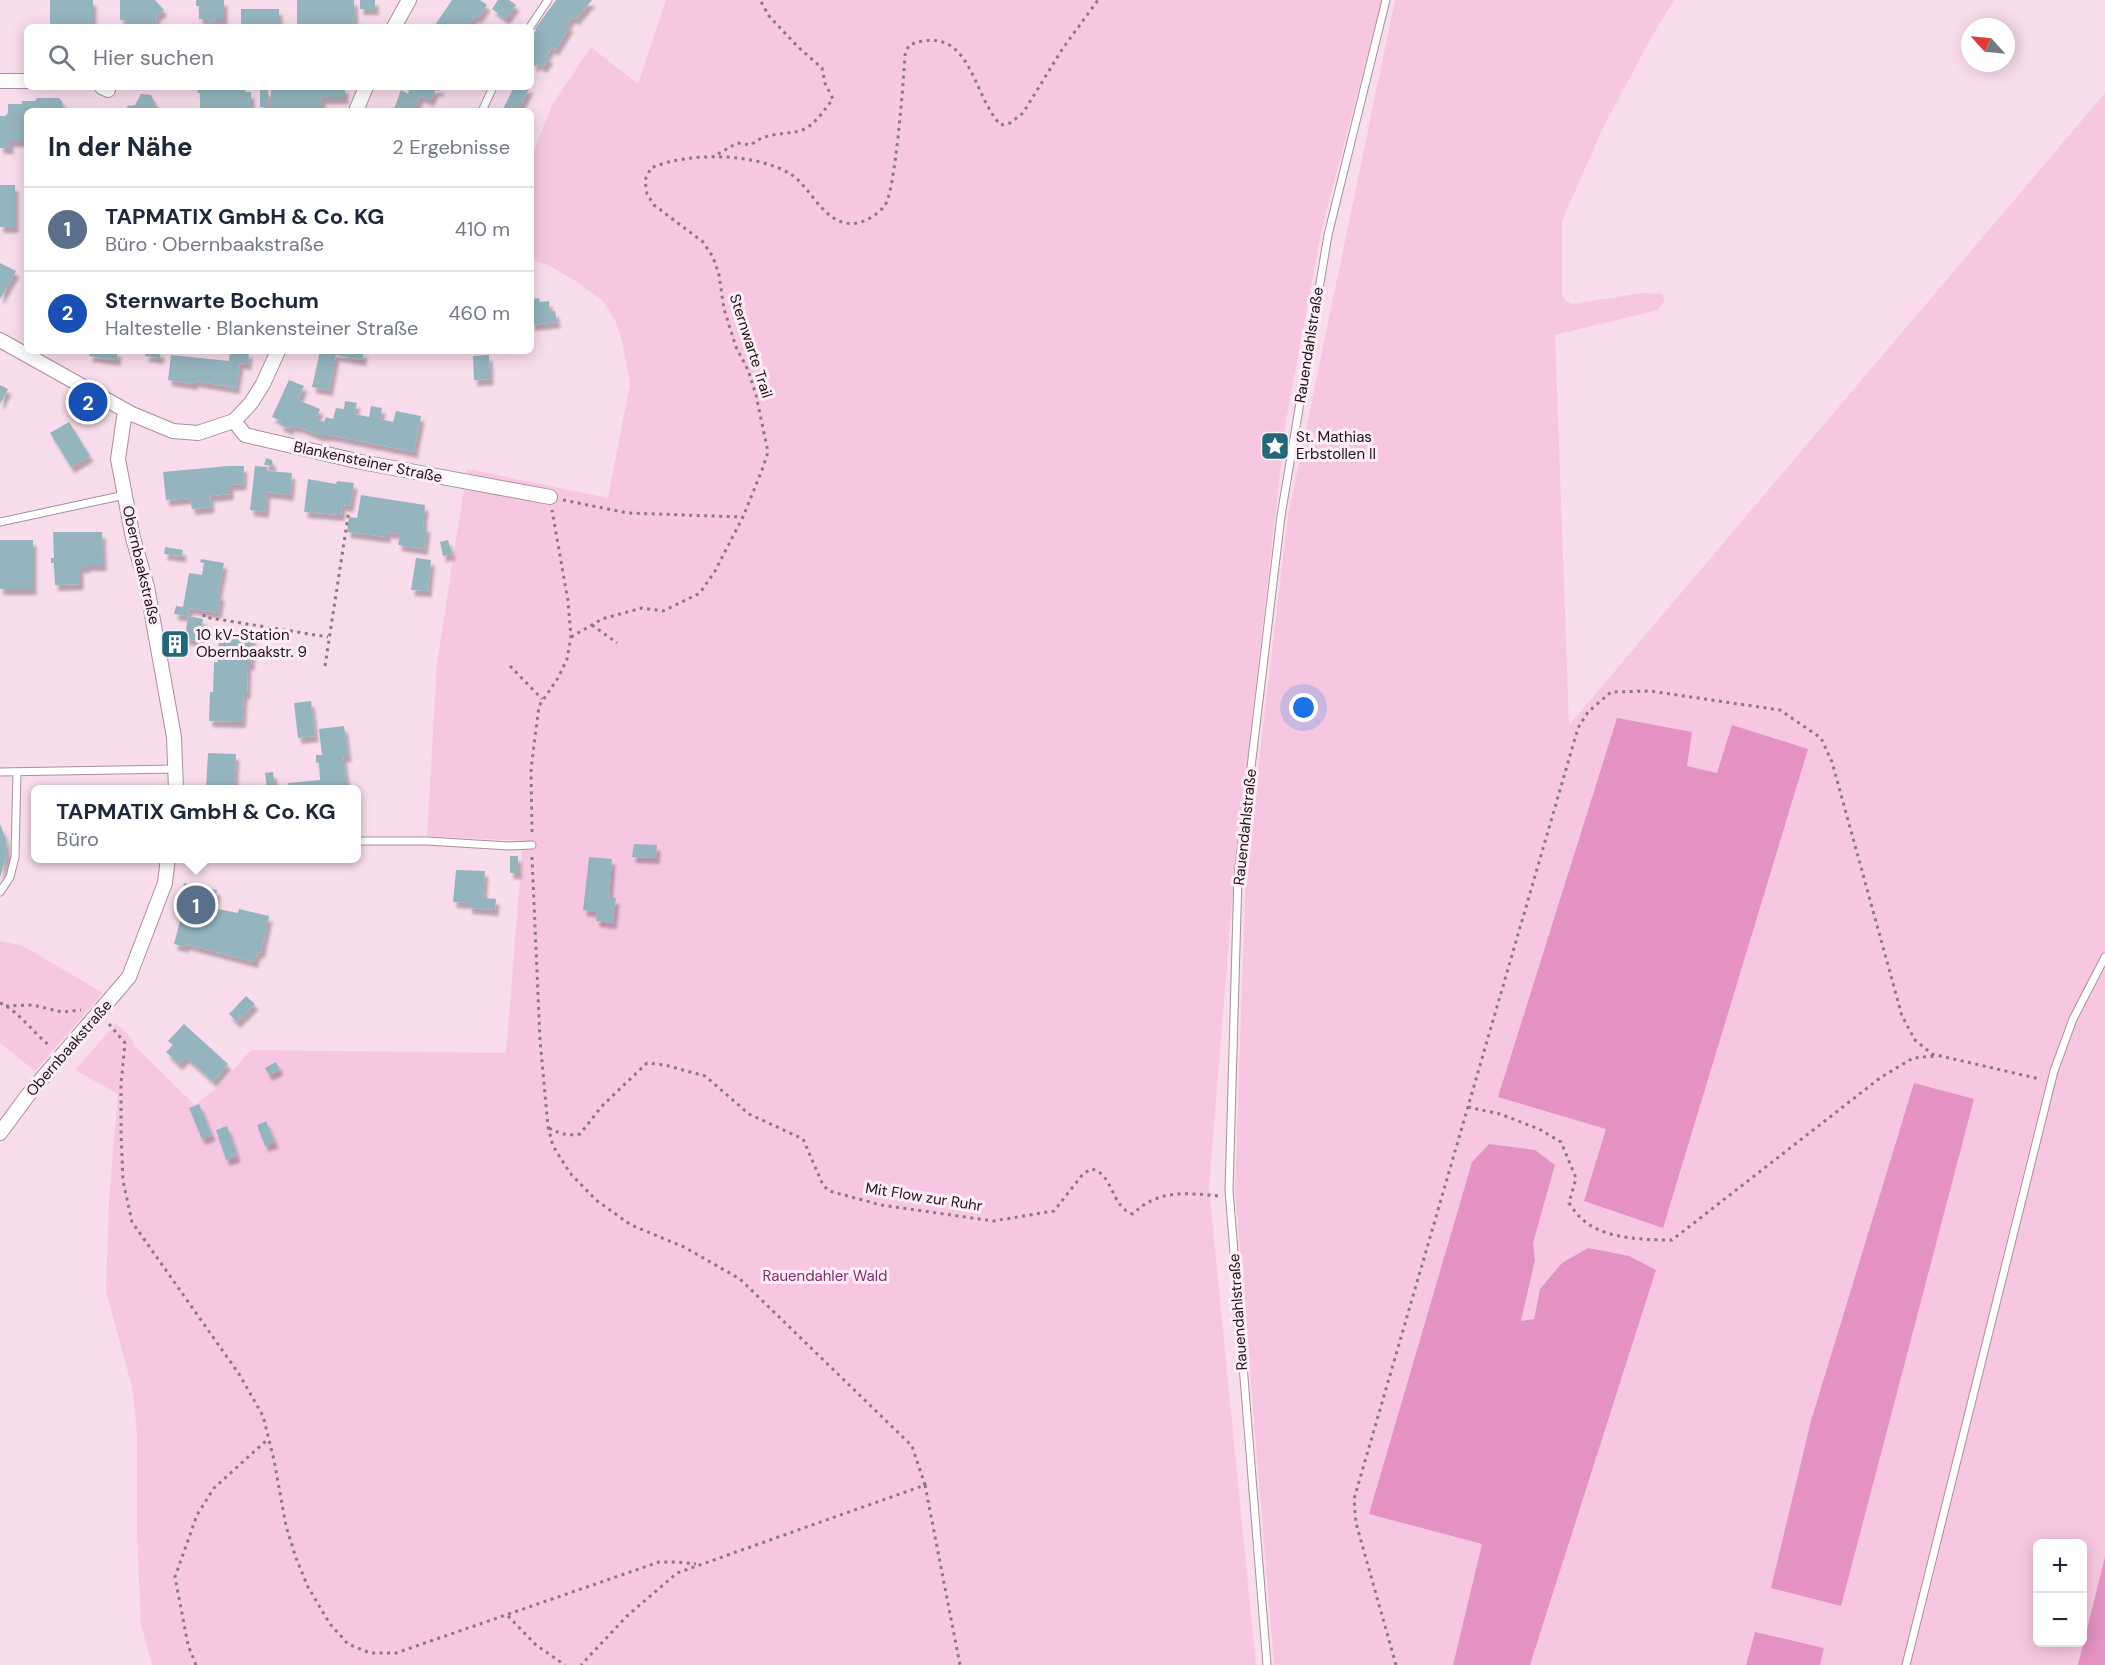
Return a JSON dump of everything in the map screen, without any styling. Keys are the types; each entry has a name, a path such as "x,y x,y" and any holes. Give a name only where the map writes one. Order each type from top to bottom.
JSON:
{"street":[{"path":"396,24 409,0"},
{"path":"0,81 24,81"},
{"path":"357,108 365,90"},
{"path":"0,340 24,354"},
{"path":"25,354 125,411 173,431 198,433 234,421 251,403 263,384 277,354"},
{"name":"Obernbaakstraße","path":"125,411 118,459 156,632 174,737 176,785"},
{"name":"Blankensteiner Straße","path":"234,421 245,435 510,497 550,497"},
{"name":"Obernbaakstraße","path":"0,1133 28,1095 129,977 165,883 167,863"}],"lane":[{"path":"532,24 548,0"},
{"name":"Rauendahlstraße","path":"1267,1665 1229,1197 1238,876 1281,516 1328,234 1386,0"},
{"path":"483,108 492,90"},
{"path":"0,522 125,495"},
{"path":"0,772 176,769"},
{"path":"0,892 10,877 15,857 16,772"},
{"path":"361,841 532,845"},
{"path":"1906,1665 2051,1082 2073,1019 2105,957"}],"path":[{"path":"717,156 737,143 751,145 759,137 806,129 833,99 825,83 822,68 798,47 769,16 760,0"},
{"name":"Sternwarte Trail","path":"571,637 602,619 642,608 663,611 700,593 716,571 743,517 768,452 756,395 748,370 736,347 724,309 719,275 713,257 703,242 654,205 647,194 645,180 651,168 666,162 717,156 756,159 794,175 815,201 845,224 866,221 887,204 898,129 905,55 909,45 928,41 948,45 961,56 972,71 994,117 1001,124 1010,123 1023,113 1063,48 1098,0"},
{"path":"743,517 628,513 550,497 568,601 571,637 567,659 558,678 539,706 531,769 540,1040 548,1127 553,1146 570,1173 596,1200 631,1225 684,1247 740,1279 912,1446 925,1485 960,1665"},
{"path":"325,666 349,510"},
{"path":"204,614 204,617 328,637"},
{"path":"592,625 617,643"},
{"path":"510,666 543,699"},
{"path":"1396,1665 1356,1523 1354,1499 1578,728 1588,711 1611,692 1650,691 1780,710 1821,738 1832,762 1902,1016 1915,1040 1932,1054 2051,1082"},
{"path":"0,1004 6,1006 33,1005 57,1012 86,1009 99,1014 124,1043 120,1100 123,1181 132,1222 251,1393 263,1416 286,1526 296,1558 330,1624 348,1644 370,1653 396,1653 659,1562 697,1564"},
{"path":"6,1006 62,1056"},
{"path":"1468,1107 1500,1114 1539,1129 1561,1142 1576,1178 1569,1203 1582,1220 1607,1233 1639,1240 1672,1240 1880,1078 1913,1058 1938,1055"},
{"name":"Mit Flow zur Ruhr","path":"548,1127 560,1134 571,1136 580,1134 602,1106 647,1064 656,1063 705,1077 749,1114 803,1139 823,1185 829,1191 881,1205 993,1221 1054,1211 1083,1174 1091,1169 1096,1169 1103,1174 1122,1208 1133,1214 1137,1209 1162,1195 1181,1192 1229,1197"},
{"path":"196,1665 188,1645 175,1577 197,1515 214,1488 268,1439"},
{"path":"581,1665 627,1616 677,1573 925,1485"},
{"path":"508,1616 536,1646 565,1665"}],"green space":[{"name":"Rauendahler Wald","path":"666,0 1382,0 1322,228 1286,421 1234,877 1209,1188 1256,1665 152,1665 141,1625 137,1531 137,1434 132,1387 106,1291 109,1200 118,1094 75,1070 116,1023 132,1039 134,1045 195,1105 219,1086 251,1050 506,1053 523,841 427,836 437,663 467,469 608,498 630,384 622,341 615,320 603,301 571,278 546,264 534,261 534,150 552,105 591,47 638,84"},
{"path":"1395,0 1674,0 1601,132 1562,221 1562,295 1566,301 1572,304 1642,293 1662,294 1665,300 1658,310 1555,335 1569,725 2105,93 2105,1665 1820,1665 1824,1648 1755,1633 1746,1665 1530,1665 1656,1270 1588,1248 1562,1264 1540,1289 1534,1319 1521,1322 1535,1260 1533,1243 1555,1165 1489,1144 1472,1162 1370,1514 1482,1544 1453,1665 1274,1665 1235,1189 1246,870 1288,516"},
{"path":"0,941 23,946 103,993 35,1071 0,1043"}],"shaded area":[{"path":"1617,718 1692,732 1687,766 1717,773 1732,725 1808,749 1663,1228 1584,1201 1606,1129 1498,1097"},
{"path":"1914,1083 1974,1099 1841,1606 1771,1588 1811,1421"},
{"path":"1489,1144 1535,1150 1555,1165 1533,1243 1535,1260 1521,1321 1534,1319 1540,1289 1562,1263 1588,1248 1629,1256 1656,1270 1530,1665 1453,1665 1482,1544 1369,1514 1472,1162"},
{"path":"2105,1557 2105,1665 2078,1665 2082,1647 2087,1647 2087,1629"},
{"path":"1755,1632 1824,1648 1820,1665 1746,1665"}],"building":[{"path":"50,0 93,0 92,24 50,23"},
{"path":"120,0 155,0 164,10 155,17 157,17 156,24 130,24 120,20"},
{"path":"196,0 224,0 224,19 216,19 210,23 208,19 199,19 199,6 196,6"},
{"path":"297,0 354,0 355,24 297,24"},
{"path":"360,0 375,0 375,9 360,9"},
{"path":"452,0 480,0 487,5 478,18 475,16 469,24 436,24"},
{"path":"498,0 509,0 516,5 506,19 492,9"},
{"path":"556,0 592,0 576,19 572,17 567,24 570,26 555,50 552,47 546,56 550,58 543,67 537,63 536,66 534,65 535,29"},
{"path":"241,9 279,9 279,24 241,24"},
{"path":"198,90 245,90 245,92 251,92 251,108 200,108 200,93"},
{"path":"260,90 268,90 269,107 260,107"},
{"path":"271,90 345,90 345,98 322,98 322,108 271,108"},
{"path":"401,90 408,94 409,90 436,90 430,100 420,96 415,108 394,108"},
{"path":"512,90 528,90 520,108 504,108"},
{"path":"141,94 151,95 155,103 152,108 128,108 127,106 135,105"},
{"path":"37,98 59,98 64,108 24,108 24,141 10,141 10,148 0,148 0,116 8,113 8,104 35,101"},
{"path":"0,185 15,185 15,227 0,227"},
{"path":"0,263 16,271 0,299"},
{"path":"539,298 540,302 549,301 550,312 555,311 557,322 534,325 534,299"},
{"path":"89,354 118,354 117,360 89,356"},
{"path":"145,354 161,354 160,358 145,356"},
{"path":"230,354 249,354 248,364 240,363 236,388 195,381 194,384 168,380 171,355 229,361"},
{"path":"319,354 363,354 362,360 336,355 329,390 312,387"},
{"path":"489,355 490,379 474,380 473,356"},
{"path":"289,380 304,386 298,400 320,409 316,419 324,422 326,417 333,419 336,408 344,409 345,401 357,403 354,414 369,417 371,406 382,408 380,419 393,422 396,411 421,416 414,452 330,435 319,435 297,426 297,428 291,425 290,429 280,425 281,421 272,417"},
{"path":"0,385 8,389 0,404"},
{"path":"69,422 90,456 71,467 50,433"},
{"path":"266,458 272,460 273,466 264,465"},
{"path":"244,466 243,484 230,485 230,494 210,496 211,507 192,509 190,498 166,500 163,472"},
{"path":"255,466 267,467 267,471 292,473 290,495 267,492 265,512 250,510"},
{"path":"308,479 336,484 337,481 354,483 350,506 342,505 341,515 304,512"},
{"path":"361,495 425,505 423,526 427,526 424,549 398,545 400,534 387,532 387,537 347,532 349,517 357,518"},
{"path":"53,532 102,532 103,565 80,567 80,584 55,585 54,563 51,563 51,558 54,558"},
{"path":"0,540 33,540 33,589 0,589"},
{"path":"448,540 452,554 443,556 440,542"},
{"path":"165,547 183,550 182,556 164,554"},
{"path":"416,558 431,560 428,591 411,590"},
{"path":"201,559 224,563 218,594 221,595 218,613 189,608 188,616 174,614 176,606 183,607 189,573 202,575 204,563 200,562"},
{"path":"188,616 203,619 200,641 185,639"},
{"path":"219,633 252,634 251,664 248,664 247,693 244,693 242,722 209,721 214,662 218,662"},
{"path":"311,701 315,736 298,738 294,703"},
{"path":"344,726 348,756 343,756 347,785 288,785 288,783 320,780 319,762 316,763 316,755 322,755 319,729"},
{"path":"208,753 236,754 234,785 206,785"},
{"path":"273,772 275,785 266,785 265,773"},
{"path":"0,824 6,840 7,855 0,877"},
{"path":"634,844 657,845 656,858 632,857"},
{"path":"510,856 518,856 518,873 510,873"},
{"path":"589,857 612,859 609,898 616,898 613,923 596,921 597,912 583,910"},
{"path":"456,870 485,871 483,898 496,899 495,910 469,908 469,903 453,902"},
{"path":"184,883 217,890 213,908 238,913 239,909 269,916 261,953 258,952 254,962 186,944 185,947 174,944 181,917 179,916 182,902 180,902"},
{"path":"246,996 255,1004 237,1022 229,1014"},
{"path":"184,1024 228,1064 213,1081 186,1057 179,1064 166,1052 173,1045 168,1041"},
{"path":"276,1062 280,1069 269,1075 265,1068"},
{"path":"199,1104 212,1135 202,1139 189,1108"},
{"path":"266,1121 275,1142 265,1146 257,1125"},
{"path":"227,1126 237,1156 226,1160 216,1130"}],"place":[{"name":"Sternwarte Bochum","path":"88,402"},
{"name":"St. Mathias Erbstollen II","path":"1275,446"},
{"name":"10 kV-Station Obernbaakstr. 9","path":"175,644"},
{"name":"TAPMATIX GmbH & Co. KG","path":"196,905"}]}
